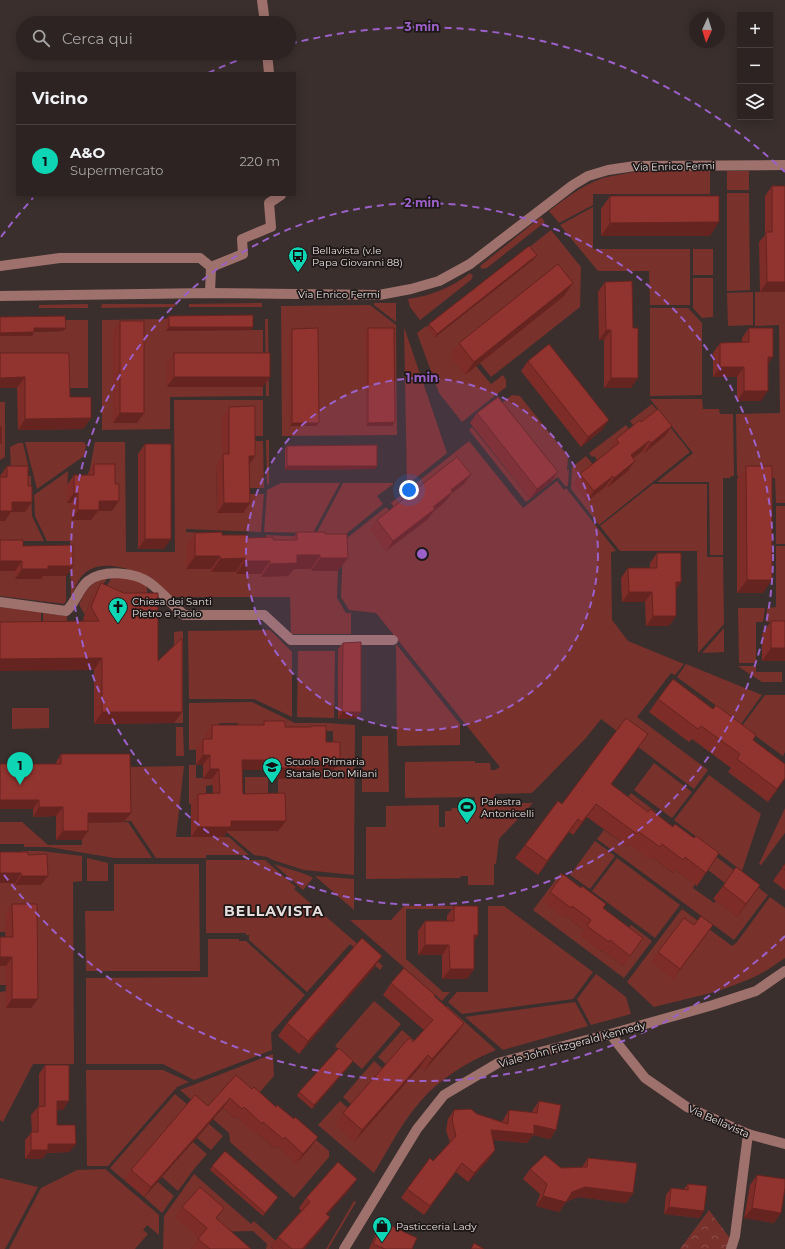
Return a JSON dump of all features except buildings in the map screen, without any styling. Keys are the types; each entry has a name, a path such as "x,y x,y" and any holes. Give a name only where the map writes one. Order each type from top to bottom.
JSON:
{"street":[{"path":"262,0 264,16"},
{"path":"268,60 269,72"},
{"name":"Via Enrico Fermi","path":"0,296 210,293 379,295 439,281 470,264 573,185 588,176 608,170 635,166 785,166"},
{"path":"211,267 243,254 242,239 271,227 269,202 279,196"},
{"path":"0,266 60,258 200,258 211,267"},
{"path":"210,293 211,267"},
{"path":"0,602 66,611 88,581 100,574 113,572 129,575 149,582 184,615 264,615 292,640 393,640"},
{"name":"Viale John Fitzgerald Kennedy","path":"344,1249 417,1129 444,1095 498,1063 713,1005 756,991 785,971"},
{"name":"Via Bellavista","path":"610,1034 645,1078 687,1107 748,1134 785,1144"},
{"path":"730,1249 735,1236 748,1134"}],"green space":[{"path":"641,171 710,171 710,194 593,194 593,205 559,223 549,211 575,192 589,184 603,178"},
{"path":"727,171 749,171 749,190 727,190"},
{"path":"727,193 749,193 750,290 727,291"},
{"path":"593,207 593,249 690,249 690,305 650,305 649,271 598,271 560,225"},
{"path":"541,217 545,222 487,268 482,269 480,266"},
{"path":"551,230 581,267 580,307 491,377 480,363 476,366 491,384 503,375 506,380 506,387 462,422 439,393 417,333 426,326 435,337 534,259 527,249"},
{"path":"693,249 713,249 713,275 693,275"},
{"path":"470,273 473,276 471,280 420,320 410,307 408,299 425,296 441,290 456,283"},
{"path":"693,278 713,278 713,317 702,318 693,308"},
{"path":"753,292 753,325 728,326 727,293"},
{"path":"755,292 785,292 785,503 776,503 775,478 737,476 736,414 780,413 779,325 755,326"},
{"path":"262,303 262,307 189,307 189,304"},
{"path":"374,303 396,303 396,322 374,305"},
{"path":"88,304 88,308 39,308 39,305"},
{"path":"102,304 175,304 175,307 101,308"},
{"path":"370,305 396,325 397,435 282,436 281,306"},
{"path":"650,308 688,308 702,323 702,395 650,396"},
{"path":"166,319 167,331 263,330 263,363 167,363 167,387 263,387 263,396 170,397 170,429 102,430 102,320"},
{"path":"265,319 268,319 269,396 266,396"},
{"path":"63,320 88,320 88,388 62,388 0,364 0,336 32,336 32,332 63,331"},
{"path":"404,327 447,453 407,485"},
{"path":"512,395 520,396 568,456 568,486 565,486 558,477 551,482 493,410"},
{"path":"650,399 702,399 703,409 719,409 720,414 733,414 734,476 731,476 730,478 723,478 723,555 710,555 709,482 657,482 693,453"},
{"path":"174,400 263,400 263,436 248,436 222,464 216,464 217,513 243,494 264,494 261,532 186,529 186,532 211,533 186,569 211,569 211,572 261,574 261,576 288,569 338,571 337,598 346,613 351,613 351,634 291,634 290,597 173,597 145,576 120,567 102,566 86,572 78,582 71,598 70,541 47,541 35,516 34,495 68,471 67,502 71,503 89,474 95,442 125,442 126,552 175,552"},
{"path":"0,402 5,402 5,457 0,460"},
{"path":"652,404 690,452 599,525 571,489 572,467 586,456 595,467 587,501 606,486 624,465 642,451 644,453 637,430 630,421"},
{"path":"626,425 631,432 609,449 614,455 601,465 594,456 592,457 589,453"},
{"path":"472,427 530,499 526,502 469,430"},
{"path":"266,440 269,440 269,483 267,485"},
{"path":"248,441 263,441 264,488 243,488"},
{"path":"469,441 523,508 557,481 564,490 566,488 616,551 611,552 612,620 628,641 684,664 675,675 671,673 637,717 708,770 694,789 601,719 586,738 532,793 495,794 496,801 508,801 509,803 533,803 499,839 496,864 494,864 494,885 468,885 468,876 461,876 460,878 366,879 366,827 386,827 386,806 439,805 439,827 445,827 445,811 451,811 452,808 475,807 475,797 405,798 405,762 475,761 475,763 490,763 491,770 495,770 500,767 376,613 349,610 341,597 343,544 347,538 386,507 391,513 426,517 445,502 396,510 391,503"},
{"path":"25,442 84,442 86,445 84,456 37,489"},
{"path":"18,443 23,443 29,469 11,469 10,447"},
{"path":"21,476 31,476 32,516 44,541 0,541 0,521 5,521"},
{"path":"281,483 340,483 313,533 264,532 267,490"},
{"path":"343,483 393,484 377,496 383,504 345,535 316,534"},
{"path":"653,484 707,484 707,557 723,557 724,624 698,653 697,551 620,551 600,526"},
{"path":"776,506 785,506 785,544 776,544"},
{"path":"266,535 310,537 266,553"},
{"path":"776,546 785,546 785,622 766,622 767,608 776,607"},
{"path":"0,571 15,571 15,579 41,579 41,576 66,576 66,601 64,604 0,596"},
{"path":"108,577 96,596 93,595 85,615 79,605 84,594 93,584"},
{"path":"112,577 129,578 147,585 147,600 101,595"},
{"path":"0,607 41,612 41,633 0,633"},
{"path":"738,608 765,608 763,622 756,622 756,663 739,663"},
{"path":"43,613 67,616 67,633 43,633"},
{"path":"724,628 724,652 702,653"},
{"path":"270,630 292,652 292,717 254,699 189,699 188,631"},
{"path":"183,631 183,723 174,723 174,632"},
{"path":"396,644 460,724 460,745 397,746"},
{"path":"298,651 335,651 334,718 297,717"},
{"path":"686,664 762,695 741,724 677,677"},
{"path":"739,666 756,666 756,672 782,672 782,682 762,682"},
{"path":"765,695 785,695 785,752 783,756 742,726"},
{"path":"252,702 295,723 355,725 354,875 304,870 267,857 254,855 223,829 237,831 278,831 278,778 313,771 333,752 333,731 257,732 238,755 238,723 219,723 219,735 205,749 189,750 189,703"},
{"path":"12,708 49,708 49,728 12,729"},
{"path":"176,727 183,727 184,756 176,756"},
{"path":"362,736 388,736 389,792 362,792"},
{"path":"654,763 692,792 672,818 634,790"},
{"path":"189,765 196,765 196,778 223,779 212,785 206,786 206,798 213,803 189,804"},
{"path":"184,766 176,837 229,837 249,855 206,855 206,858 156,858 131,821 124,821 124,767"},
{"path":"709,775 761,814 742,871 674,820"},
{"path":"245,777 268,777 268,800 245,800"},
{"path":"631,793 656,812 646,826 619,810"},
{"path":"785,808 785,833 761,865 759,864"},
{"path":"0,822 22,822 48,845 82,845 81,823 128,822 152,858 114,858 49,847 24,847 24,844 0,844"},
{"path":"604,830 628,847 630,845 652,857 673,873 676,870 695,884 693,888 714,903 716,901 737,917 751,898 744,877 768,895 734,940 597,839"},
{"path":"595,841 615,856 590,889 570,875"},
{"path":"702,846 739,874 725,883 708,870"},
{"path":"22,851 41,851 82,856 82,881 73,882 74,1064 33,1064 3,1122 0,1120 0,992 6,991 31,1008 6,913 6,932 0,932 0,883 15,883 15,885 41,885 22,864"},
{"path":"87,858 108,863 108,881 87,881"},
{"path":"617,858 680,905 655,938 592,891"},
{"path":"206,860 265,860 296,887 294,889 383,966 380,970 350,944 307,992 249,940 249,935 246,935 246,933 206,933"},
{"path":"114,864 199,864 200,971 86,971 85,911 114,911"},
{"path":"274,864 310,876 313,878 303,890"},
{"path":"561,873 586,892 565,916 584,930 601,952 603,951 623,966 622,937 631,925 652,941 624,978 533,910"},
{"path":"315,876 354,879 354,910"},
{"path":"770,897 785,908 785,958 762,973 725,989 654,1007 627,982 682,909 732,946 737,942"},
{"path":"404,906 472,906 473,909 406,909 406,959 443,992 450,992 442,1001 350,920 391,920"},
{"path":"488,906 504,906 593,972 573,999 462,1014 448,1002 457,992 488,992"},
{"path":"0,938 6,938 6,985 0,985"},
{"path":"208,939 239,939 239,941 246,941 305,995 271,1033 272,1050 194,1080 163,1064 86,1064 86,978 208,977"},
{"path":"596,974 626,997 631,1014 591,1025 577,999"},
{"path":"374,1001 401,1024 362,1069 335,1046"},
{"path":"575,1002 588,1026 503,1050 465,1017"},
{"path":"447,1006 496,1050 464,1065 445,1078 427,1094 406,1120 374,1173 318,1125 340,1101 349,1109 354,1141 420,1067 424,1071 456,1034 437,1017"},
{"path":"402,1030 416,1042 387,1065 378,1057"},
{"path":"273,1054 274,1076 251,1102 215,1101 235,1119 237,1117 276,1149 278,1147 296,1163 311,1147 302,1128 329,1151 329,1157 294,1198 230,1142 229,1133 180,1090"},
{"path":"374,1061 383,1069 352,1105 343,1097"},
{"path":"86,1070 163,1070 189,1082 177,1087 108,1166 87,1166"},
{"path":"175,1094 188,1105 124,1180 110,1168"},
{"path":"209,1124 223,1136 211,1150 197,1138"},
{"path":"193,1142 207,1154 178,1191 162,1177"},
{"path":"105,1169 159,1215 159,1235 147,1225 143,1230 148,1234 135,1249 9,1249 41,1188 77,1170"},
{"path":"194,1174 251,1224 254,1221 276,1241 271,1247 273,1249 266,1249 267,1244 253,1231 212,1232 176,1217 200,1238 191,1249 163,1249 164,1216"},
{"path":"0,1178 38,1187 5,1249 0,1249"},
{"path":"158,1182 174,1196 162,1213 144,1197"},
{"path":"354,1201 356,1202 328,1249 326,1249"},
{"path":"709,1210 732,1241 732,1249 680,1249"}],"place":[{"name":"Bellavista (v.le Papa Giovanni 88)","path":"298,273"},
{"name":"Chiesa dei Santi Pietro e Paolo","path":"118,624"},
{"name":"Scuola Primaria Statale Don Milani","path":"272,784"},
{"name":"A&O","path":"20,785"},
{"name":"Palestra Antonicelli","path":"467,824"},
{"name":"Pasticceria Lady","path":"382,1243"}],"district":[{"name":"BELLAVISTA","path":"274,911"}]}
